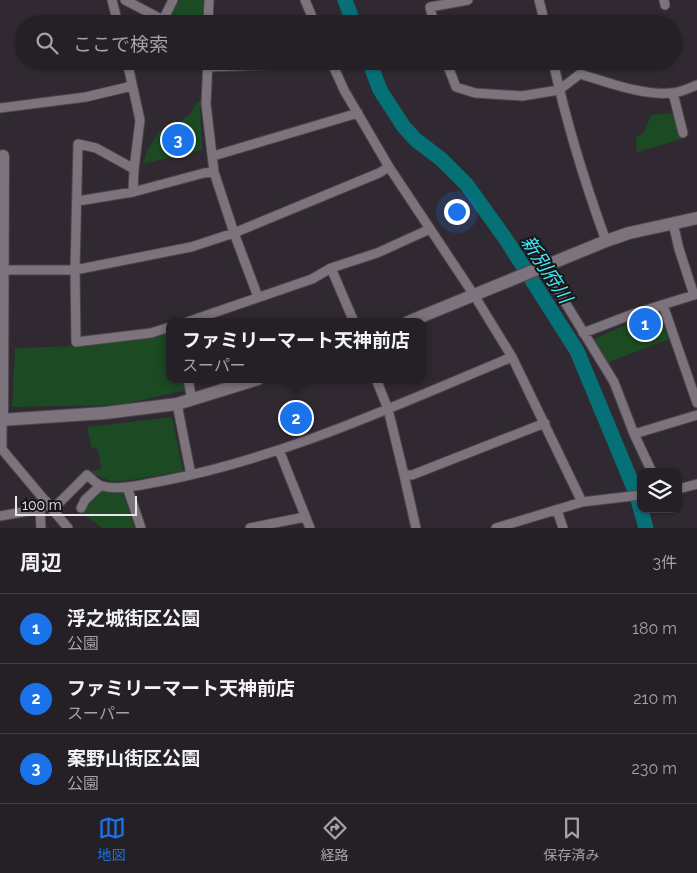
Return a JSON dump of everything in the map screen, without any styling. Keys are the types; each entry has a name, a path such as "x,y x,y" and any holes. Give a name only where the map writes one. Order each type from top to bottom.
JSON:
{"street":[{"path":"112,0 116,15"},
{"path":"125,0 154,15"},
{"path":"166,15 173,0"},
{"path":"208,15 209,0"},
{"path":"304,0 310,15"},
{"path":"432,15 430,7 468,0"},
{"path":"539,0 543,15"},
{"path":"128,70 140,120 133,192"},
{"path":"208,70 206,104 214,172 258,297"},
{"path":"335,70 344,90 389,167 474,295 512,357 585,501"},
{"path":"449,70 456,87 475,93 522,96 559,90 580,74 640,90 673,93 697,85"},
{"path":"555,70 588,193 606,241"},
{"path":"0,108 78,98 132,86"},
{"path":"673,93 683,133"},
{"path":"212,156 358,113"},
{"path":"134,169 96,148 78,144 75,270 76,342 151,333 166,328"},
{"path":"1,153 1,448 43,505 53,509 68,528"},
{"path":"2,270 75,270 191,246 234,233 379,173 389,167"},
{"path":"78,201 133,192 214,172"},
{"path":"418,318 606,241 629,233 697,218"},
{"path":"583,333 696,295 679,250 673,223"},
{"path":"198,318 312,279 331,268 377,253 430,229"},
{"path":"547,266 583,333 614,382 634,434 650,468"},
{"path":"331,268 352,318"},
{"path":"663,305 697,403"},
{"path":"53,509 87,475 100,486 127,487 191,475 279,450 388,409 512,357"},
{"path":"189,383 192,400"},
{"path":"1,420 105,413 177,404 245,383"},
{"path":"378,383 388,409 416,528"},
{"path":"177,404 191,475"},
{"path":"634,434 697,415"},
{"path":"404,475 412,475 545,423"},
{"path":"279,450 310,528"},
{"path":"682,488 697,484"},
{"path":"81,508 85,500 100,486"},
{"path":"127,487 141,528"},
{"path":"496,528 585,501 637,495"},
{"path":"0,516 43,505"},
{"path":"41,528 43,505"},
{"path":"557,510 563,528"},
{"path":"250,528 305,517"}],"green space":[{"path":"179,0 203,0 203,15 172,15"},
{"path":"198,101 202,101 200,109 202,150 143,164 147,151 159,132 176,125 190,114"},
{"path":"673,113 682,139 637,152 636,136 643,134 651,115"},
{"path":"659,310 669,339 607,363 594,339"},
{"path":"166,333 166,383 185,383 186,390 120,405 12,407 15,348 78,346"},
{"path":"172,417 183,471 125,481 110,481 93,474 93,471 101,469 98,449 91,446 87,427"},
{"path":"102,491 122,491 135,528 102,528 80,512"}],"building":[{"path":"303,408 308,420 288,428 283,416"}],"waterway":[{"name":"新別府川","path":"345,0 351,15"},
{"name":"新別府川","path":"372,70 380,90 404,127 416,140 441,159 467,185 507,241 577,351 636,493 646,528"}],"place":[{"name":"案野山街区公園","path":"178,140"},
{"name":"浮之城街区公園","path":"645,324"},
{"name":"ファミリーマート天神前店","path":"296,418"}]}
